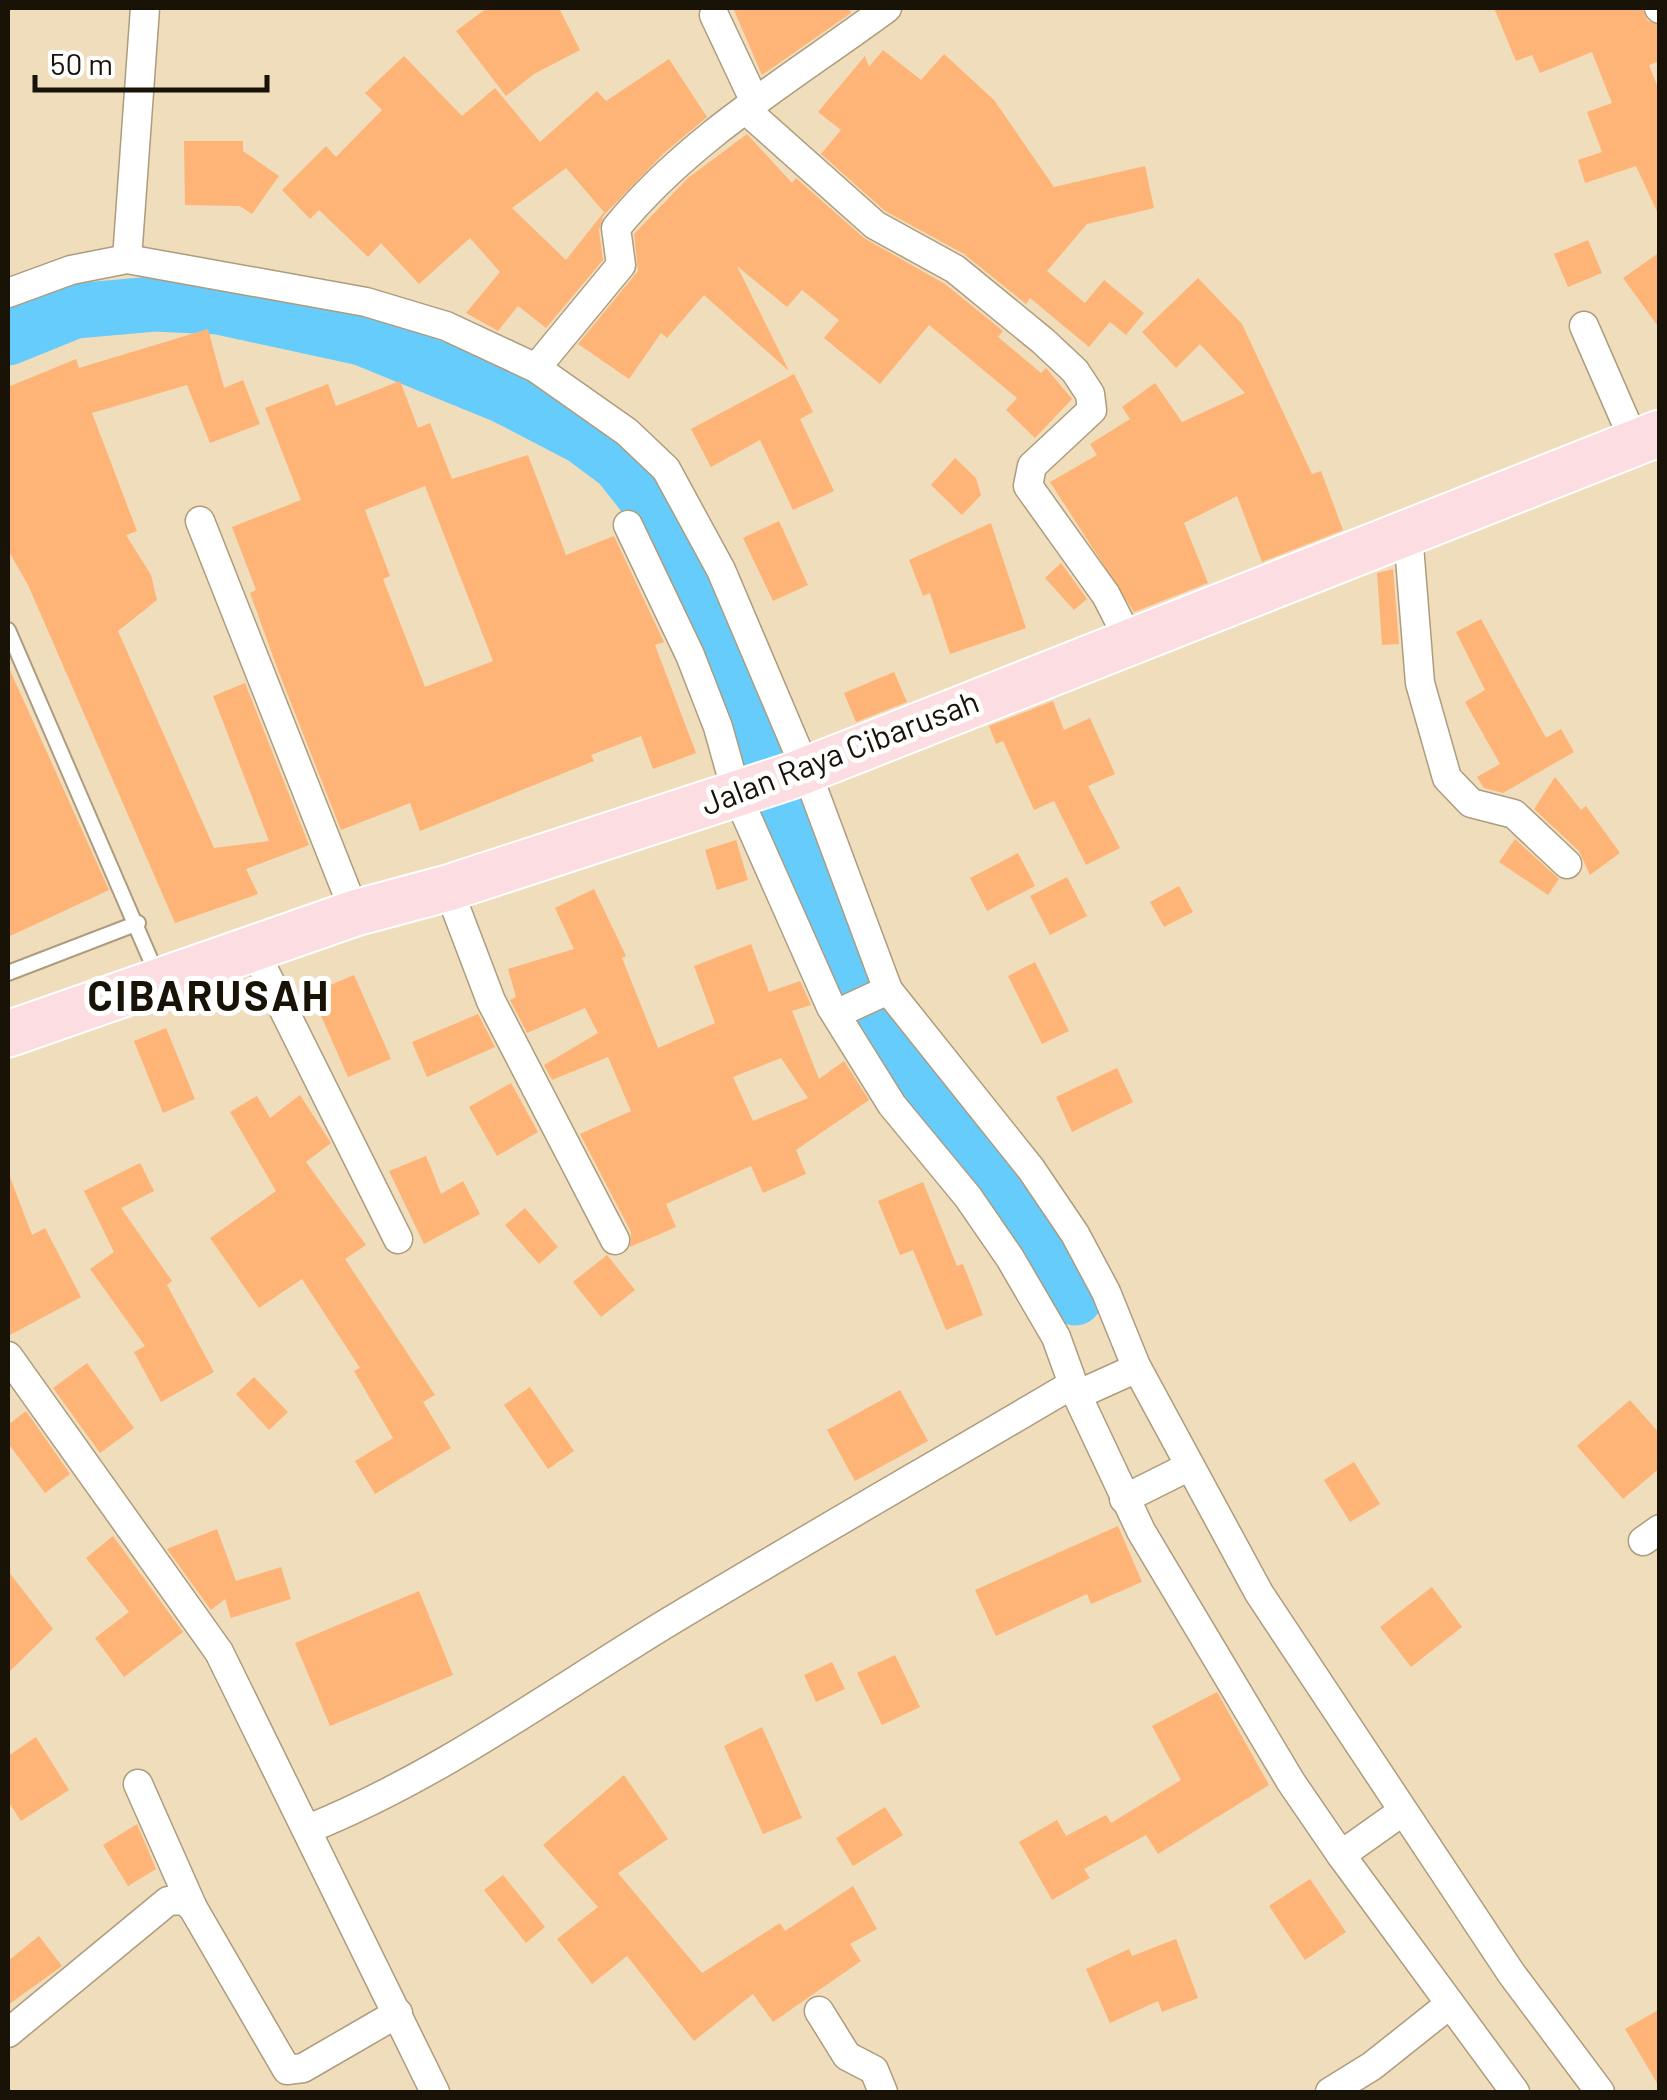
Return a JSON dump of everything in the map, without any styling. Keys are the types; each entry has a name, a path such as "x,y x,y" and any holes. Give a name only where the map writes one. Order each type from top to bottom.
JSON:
{"main road":[{"name":"Jalan Raya Cibarusah","path":"8,1034 354,914 448,888 799,773 1128,640 1652,440"}],"street":[{"path":"126,259 145,8"},
{"path":"536,368 621,265 617,225 673,169 751,106 887,8"},
{"path":"714,15 751,106 864,216 955,269 1075,370 1090,394 1092,410 1032,466 1028,486 1106,594 1128,640"},
{"path":"8,293 70,270 126,259 366,302 446,326 536,368 627,432 666,469 721,570 879,993 1031,1169 1075,1234 1106,1292 1127,1372 1179,1472 1398,1814 1600,2092"},
{"path":"1584,326 1652,440"},
{"path":"200,521 354,914"},
{"path":"628,525 704,689 742,793 838,1013 892,1106 968,1197 1010,1258 1056,1337 1126,1498 1291,1782 1347,1850 1450,2004 1515,2092"},
{"path":"1408,533 1420,683 1447,778 1471,803 1514,814 1567,864"},
{"path":"448,888 491,1001 614,1240"},
{"path":"254,950 398,1240"},
{"path":"838,1013 879,993"},
{"path":"8,1356 219,1652 436,2092"},
{"path":"308,1829 371,1804 430,1772 665,1625 1079,1390 1127,1372"},
{"path":"1126,1498 1179,1472"},
{"path":"138,1784 193,1908 287,2070 303,2068 398,2013"},
{"path":"1347,1850 1398,1814"},
{"path":"8,2033 168,1902 184,1900 193,1908"},
{"path":"1330,2092 1372,2066 1450,2004"},
{"path":"819,2011 838,2047 846,2056 874,2070 884,2092"}],"lane":[{"path":"8,630 138,923 160,982"},
{"path":"8,973 138,923"}],"building":[{"path":"487,8 559,8 580,50 534,74 506,96 456,31"},
{"path":"733,8 849,8 851,13 762,75"},
{"path":"1494,8 1642,8 1647,20 1659,26 1660,61 1649,65 1660,93 1660,218 1636,166 1585,183 1578,160 1602,152 1587,112 1612,103 1592,52 1540,73 1532,55 1516,61"},
{"path":"883,50 921,80 944,54 994,100 1054,187 1145,166 1154,208 1087,224 1047,271 1085,303 1104,280 1144,313 1126,335 1110,322 1089,347 1030,298 1026,304 964,254 885,211 821,154 841,130 818,112 865,56 869,67"},
{"path":"404,56 462,116 495,88 540,142 597,91 606,101 669,59 707,117 664,153 603,216 599,230 603,260 546,328 518,306 498,331 466,313 500,272 470,238 419,284 381,243 368,257 319,210 310,219 282,190 326,146 336,157 382,110 365,93","holes":["566,168 604,212 566,260 512,208"]},
{"path":"747,134 792,183 796,178 864,238 945,284 1003,331 998,337 1041,373 1046,368 1072,399 1035,438 1006,410 1017,398 929,325 880,384 824,338 839,320 802,290 787,307 737,266 789,371 704,295 667,338 661,333 629,379 578,344 638,271 634,234 688,178"},
{"path":"184,141 243,141 243,151 279,176 252,214 240,206 185,205"},
{"path":"1588,240 1602,273 1568,287 1554,254"},
{"path":"1660,252 1660,329 1623,278"},
{"path":"1198,278 1242,324 1312,474 1321,471 1343,530 1262,562 1237,496 1184,523 1208,583 1134,612 1050,482 1097,455 1090,444 1130,419 1122,407 1155,383 1182,422 1245,393 1200,344 1176,368 1142,332"},
{"path":"208,329 224,388 243,380 260,424 210,443 187,385 92,413 137,531 126,535 151,575 157,600 118,631 214,848 269,841 213,696 245,683 309,845 246,869 258,894 175,923 28,585 8,550 8,387 76,359 79,368"},
{"path":"794,374 813,412 800,419 834,491 793,510 760,440 711,467 691,429"},
{"path":"400,381 418,428 430,423 452,479 528,455 566,555 614,536 664,642 655,645 696,753 653,769 641,736 591,755 594,761 420,831 410,803 341,830 250,593 256,590 232,527 301,500 265,408 328,384 336,406","holes":["425,486 493,661 425,687 383,579 390,576 365,510"]},
{"path":"955,458 976,478 981,495 962,515 931,485"},
{"path":"779,521 808,585 773,601 743,538"},
{"path":"991,523 1026,628 950,654 930,593 923,596 909,560"},
{"path":"1061,563 1087,599 1074,610 1045,578"},
{"path":"1393,569 1399,644 1382,645 1377,573"},
{"path":"1481,619 1546,738 1561,729 1574,752 1503,793 1484,788 1477,777 1500,764 1465,702 1485,690 1456,632"},
{"path":"8,666 109,890 8,937"},
{"path":"894,672 907,702 856,722 844,693"},
{"path":"1053,701 1064,730 1090,718 1115,774 1088,786 1120,848 1086,865 1054,801 1034,810 1003,741 996,744 989,726"},
{"path":"1555,777 1581,810 1586,806 1620,853 1590,875 1579,851 1534,809"},
{"path":"1515,839 1559,879 1548,895 1499,862"},
{"path":"736,840 748,880 717,890 705,850"},
{"path":"1018,853 1035,886 987,911 970,878"},
{"path":"1067,877 1087,916 1050,935 1030,896"},
{"path":"1179,886 1193,912 1164,927 1150,902"},
{"path":"594,889 626,956 622,958 658,1048 715,1023 694,966 751,944 769,992 800,981 811,1005 792,1011 819,1079 844,1061 869,1100 796,1150 806,1174 763,1193 751,1166 666,1204 676,1227 630,1247 631,1232 580,1134 631,1111 608,1057 552,1080 544,1065 598,1033 585,1008 527,1033 510,1000 516,997 508,969 574,949 555,908","holes":["781,1058 808,1098 753,1121 733,1077"]},
{"path":"1035,962 1069,1031 1042,1044 1008,976"},
{"path":"354,975 391,1059 348,1077 311,993"},
{"path":"478,1014 495,1047 427,1077 412,1042"},
{"path":"166,1028 195,1099 163,1113 134,1041"},
{"path":"1117,1068 1133,1102 1072,1132 1056,1097"},
{"path":"511,1083 538,1132 497,1156 469,1107"},
{"path":"300,1095 331,1143 306,1162 366,1245 345,1259 435,1395 423,1402 451,1448 375,1494 355,1461 393,1438 354,1371 360,1368 302,1279 259,1308 210,1238 276,1191 230,1112 257,1096 270,1118"},
{"path":"426,1156 441,1194 463,1181 480,1214 424,1244 389,1171"},
{"path":"140,1163 154,1191 121,1208 172,1281 167,1285 214,1372 161,1402 134,1352 145,1346 90,1269 114,1252 84,1191"},
{"path":"10,1177 32,1235 45,1228 81,1297 8,1336"},
{"path":"923,1182 957,1266 963,1264 983,1315 946,1330 913,1250 900,1255 878,1201"},
{"path":"525,1208 558,1247 539,1264 505,1225"},
{"path":"607,1255 635,1290 601,1317 573,1282"},
{"path":"87,1363 134,1428 100,1453 53,1388"},
{"path":"254,1377 288,1412 269,1430 236,1394"},
{"path":"530,1387 574,1451 548,1469 504,1405"},
{"path":"900,1390 928,1441 855,1481 827,1430"},
{"path":"1630,1400 1660,1434 1660,1468 1623,1499 1577,1446"},
{"path":"26,1411 70,1474 45,1493 8,1443 8,1425"},
{"path":"1354,1462 1380,1504 1350,1522 1324,1480"},
{"path":"1118,1526 1142,1582 1091,1604 1087,1594 996,1636 975,1590"},
{"path":"217,1529 236,1581 281,1567 291,1599 231,1618 225,1599 211,1610 167,1549"},
{"path":"113,1536 183,1632 124,1677 95,1638 129,1612 86,1558"},
{"path":"8,1571 53,1629 8,1673"},
{"path":"1432,1587 1462,1627 1411,1667 1380,1627"},
{"path":"419,1591 453,1675 330,1726 295,1643"},
{"path":"895,1655 920,1707 882,1725 857,1673"},
{"path":"832,1662 845,1689 816,1702 804,1675"},
{"path":"1217,1692 1269,1785 1158,1854 1146,1835 1084,1869 1090,1878 1052,1900 1019,1842 1057,1820 1066,1836 1106,1815 1111,1823 1181,1780 1152,1726"},
{"path":"762,1727 802,1818 763,1834 724,1746"},
{"path":"36,1737 69,1790 21,1821 8,1801 8,1756"},
{"path":"624,1775 668,1839 618,1873 702,1973 780,1923 785,1931 853,1886 877,1929 850,1944 861,1961 773,2022 753,1994 694,2041 627,1956 592,1984 557,1939 598,1907 543,1845"},
{"path":"885,1807 903,1835 853,1866 836,1838"},
{"path":"137,1824 156,1869 128,1886 103,1845"},
{"path":"503,1875 545,1927 526,1943 484,1890"},
{"path":"1310,1879 1346,1932 1305,1960 1269,1906"},
{"path":"39,1936 62,1966 8,2005 8,1961"},
{"path":"1176,1939 1198,1998 1162,2012 1158,2001 1110,2023 1086,1969 1129,1949 1132,1956"},
{"path":"1660,2009 1660,2088 1625,2029"}],"waterway":[{"path":"8,338 75,311 154,304 219,307 362,338 504,396 583,437 619,464 668,526 690,568 727,677 789,826 841,975 879,1041 1009,1195 1075,1298"}],"district":[{"name":"CIBARUSAH","path":"209,996"}]}
